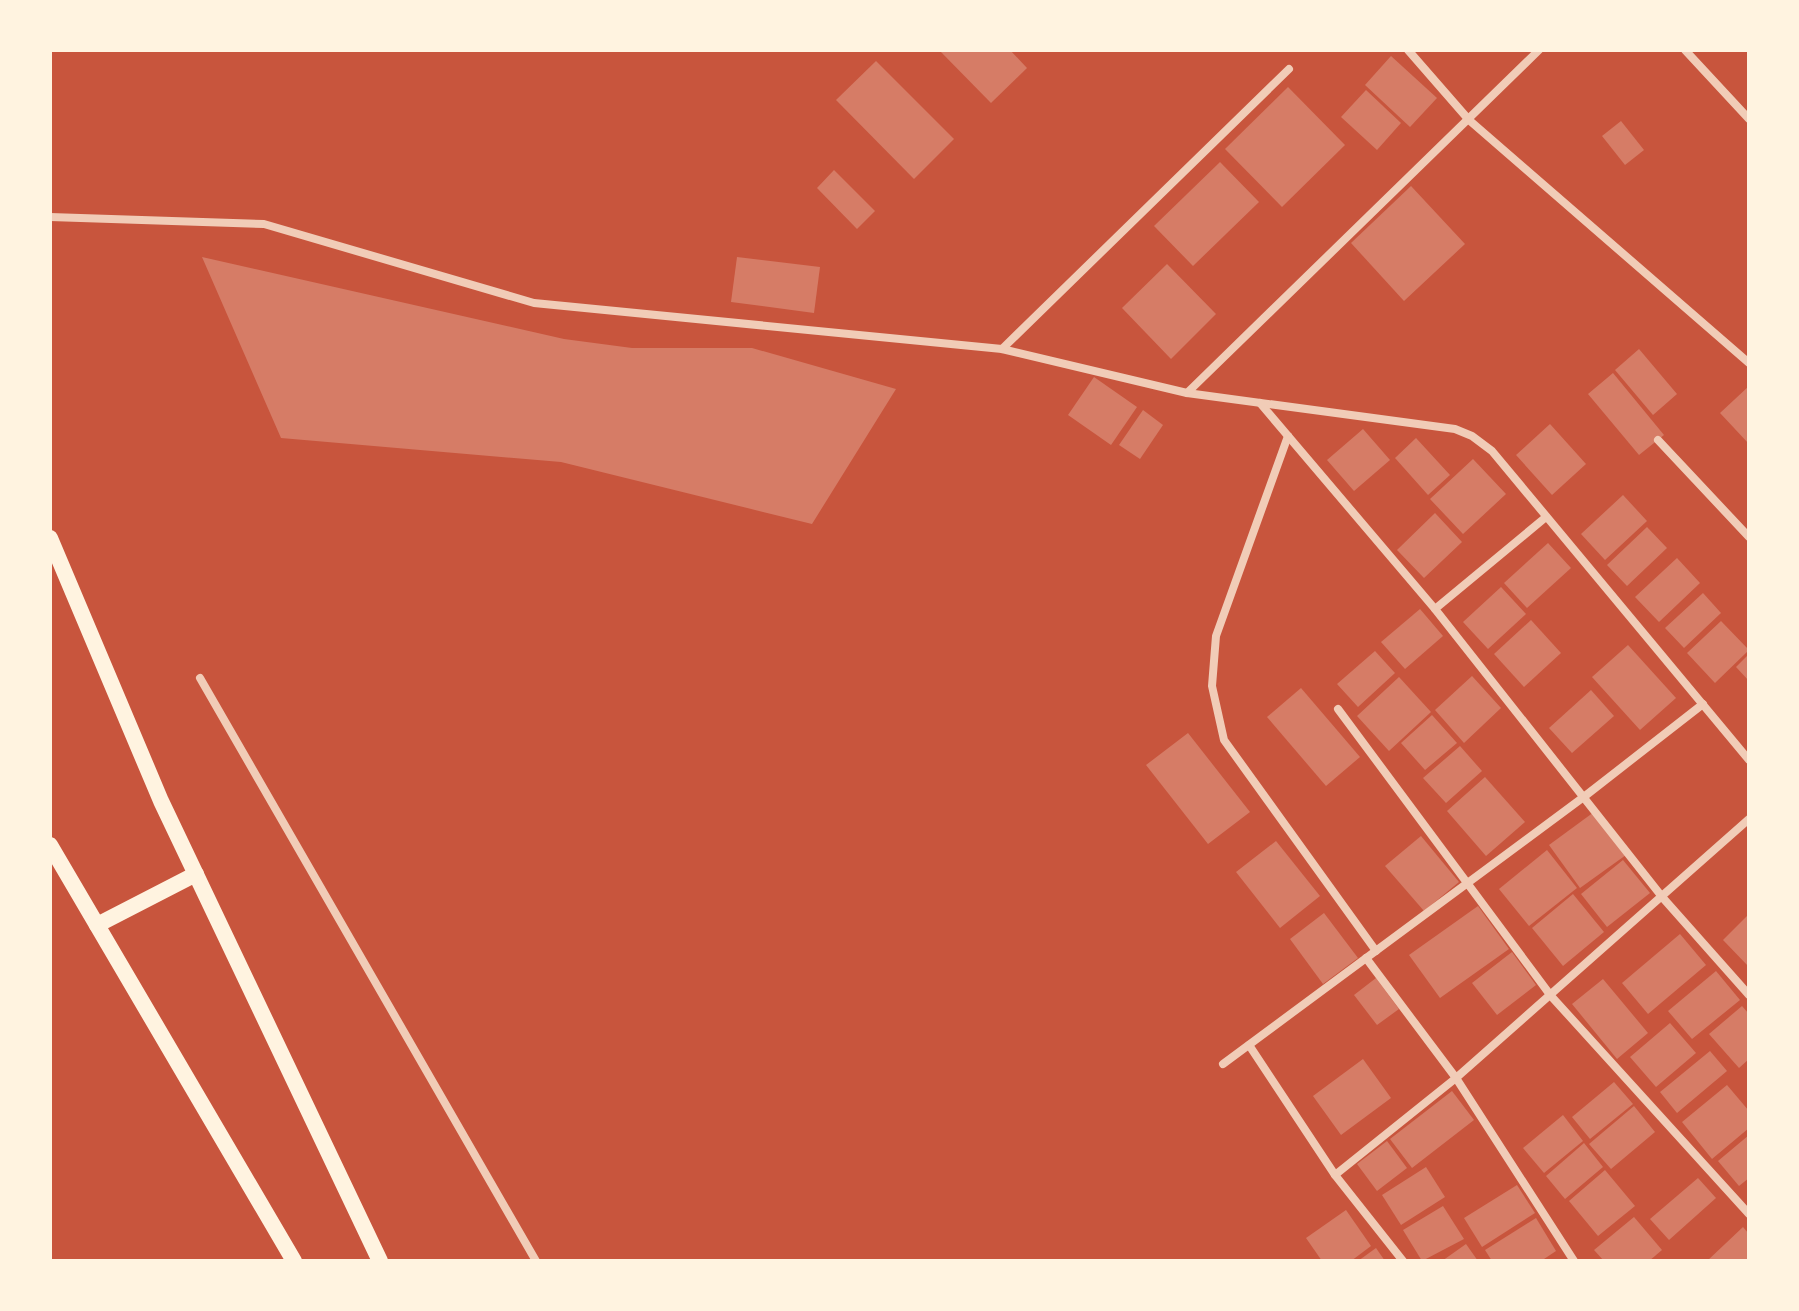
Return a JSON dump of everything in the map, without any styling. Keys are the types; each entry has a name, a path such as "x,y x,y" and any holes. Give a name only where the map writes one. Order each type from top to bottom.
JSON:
{"main road":[{"path":"50,538 196,874 380,1261"},
{"path":"50,845 294,1261"},
{"path":"97,925 196,874"}],"street":[{"path":"1408,50 1469,120 1749,363"},
{"path":"1187,393 1539,50"},
{"path":"1685,50 1749,119"},
{"path":"1002,349 1289,69"},
{"path":"50,217 264,224 534,303 1002,349 1187,393 1455,429 1472,436 1492,451 1749,760"},
{"path":"1260,403 1435,609 1663,898 1749,995"},
{"path":"1288,436 1216,636 1212,686 1224,740 1376,951"},
{"path":"1658,440 1749,537"},
{"path":"1435,609 1546,517"},
{"path":"200,678 536,1261"},
{"path":"1223,1064 1585,796 1703,704"},
{"path":"1338,709 1551,996 1749,1214"},
{"path":"1335,1175 1456,1078 1749,819"},
{"path":"1366,958 1456,1078 1574,1261"},
{"path":"1249,1045 1335,1175 1403,1261"}],"building":[{"path":"939,50 1010,50 1027,68 991,103"},
{"path":"1391,56 1437,98 1410,127 1365,85"},
{"path":"876,61 954,139 914,179 836,100"},
{"path":"1288,87 1345,145 1282,207 1225,149"},
{"path":"1366,90 1401,123 1377,150 1341,117"},
{"path":"1621,121 1644,150 1625,165 1602,136"},
{"path":"1220,162 1259,202 1193,266 1154,226"},
{"path":"834,170 875,211 857,229 817,188"},
{"path":"1411,186 1465,244 1404,301 1351,243"},
{"path":"202,257 564,339 632,348 752,348 896,389 812,524 561,462 281,438"},
{"path":"737,257 820,267 814,313 731,302"},
{"path":"1167,264 1216,314 1171,359 1122,308"},
{"path":"1639,349 1677,394 1653,415 1615,370"},
{"path":"1613,373 1664,435 1639,455 1588,394"},
{"path":"1094,377 1137,407 1111,445 1068,415"},
{"path":"1749,386 1749,444 1720,413"},
{"path":"1143,410 1163,425 1140,459 1119,445"},
{"path":"1550,424 1586,464 1552,495 1516,455"},
{"path":"1363,429 1390,460 1354,491 1327,460"},
{"path":"1416,438 1450,475 1428,495 1395,458"},
{"path":"1473,459 1506,494 1463,534 1430,499"},
{"path":"1623,495 1647,521 1605,560 1581,534"},
{"path":"1435,513 1462,542 1424,578 1397,550"},
{"path":"1647,527 1667,548 1627,586 1607,565"},
{"path":"1548,543 1571,568 1527,608 1504,583"},
{"path":"1677,558 1700,583 1659,622 1635,597"},
{"path":"1501,587 1526,614 1488,649 1463,622"},
{"path":"1703,593 1721,613 1684,648 1665,628"},
{"path":"1420,609 1443,636 1405,669 1381,642"},
{"path":"1531,620 1561,653 1524,687 1494,654"},
{"path":"1721,621 1749,650 1715,683 1687,653"},
{"path":"1628,645 1676,698 1640,730 1592,677"},
{"path":"1375,651 1395,673 1358,707 1337,684"},
{"path":"1749,654 1749,681 1736,667"},
{"path":"1472,676 1501,708 1464,743 1435,710"},
{"path":"1399,677 1431,712 1389,751 1357,716"},
{"path":"1301,688 1360,757 1326,786 1267,717"},
{"path":"1591,690 1614,716 1572,753 1549,728"},
{"path":"1432,715 1457,743 1425,770 1401,743"},
{"path":"1188,733 1250,812 1208,844 1146,765"},
{"path":"1460,746 1482,771 1446,803 1423,778"},
{"path":"1485,777 1525,822 1486,856 1447,811"},
{"path":"1594,812 1626,855 1580,888 1549,845"},
{"path":"1421,836 1459,882 1424,911 1385,866"},
{"path":"1276,841 1320,896 1280,928 1236,872"},
{"path":"1547,850 1577,888 1529,926 1499,889"},
{"path":"1623,860 1650,893 1607,927 1581,894"},
{"path":"1573,894 1604,932 1563,966 1532,928"},
{"path":"1478,906 1509,949 1440,998 1409,955"},
{"path":"1324,913 1358,958 1323,984 1290,939"},
{"path":"1749,914 1749,967 1723,940"},
{"path":"1680,934 1706,965 1648,1014 1622,983"},
{"path":"1512,952 1536,985 1497,1015 1472,983"},
{"path":"1716,971 1740,1000 1692,1039 1668,1011"},
{"path":"1376,978 1399,1009 1377,1025 1354,995"},
{"path":"1603,979 1648,1033 1617,1059 1572,1004"},
{"path":"1742,1006 1749,1014 1749,1059 1739,1068 1709,1034"},
{"path":"1670,1023 1696,1053 1656,1087 1630,1057"},
{"path":"1710,1051 1727,1071 1677,1113 1660,1092"},
{"path":"1363,1059 1391,1098 1341,1135 1313,1096"},
{"path":"1614,1082 1633,1104 1590,1139 1572,1117"},
{"path":"1727,1085 1749,1111 1749,1128 1712,1159 1682,1122"},
{"path":"1452,1091 1474,1120 1412,1168 1390,1139"},
{"path":"1634,1106 1655,1132 1611,1169 1589,1144"},
{"path":"1563,1115 1583,1141 1544,1173 1523,1148"},
{"path":"1749,1135 1749,1178 1739,1186 1718,1161"},
{"path":"1387,1141 1407,1168 1377,1191 1357,1164"},
{"path":"1584,1143 1603,1167 1565,1199 1546,1176"},
{"path":"1426,1167 1445,1197 1401,1225 1382,1195"},
{"path":"1605,1170 1635,1206 1598,1236 1569,1201"},
{"path":"1698,1178 1716,1198 1669,1240 1650,1219"},
{"path":"1517,1185 1535,1213 1482,1247 1464,1218"},
{"path":"1443,1206 1464,1239 1422,1261 1403,1230"},
{"path":"1346,1210 1371,1246 1351,1261 1322,1261 1306,1238"},
{"path":"1634,1217 1662,1250 1649,1261 1604,1261 1594,1250"},
{"path":"1536,1218 1556,1251 1541,1261 1492,1261 1485,1250"},
{"path":"1743,1227 1749,1234 1749,1261 1707,1261"},
{"path":"1466,1244 1478,1261 1442,1261"},
{"path":"1376,1248 1385,1261 1358,1261"}]}
